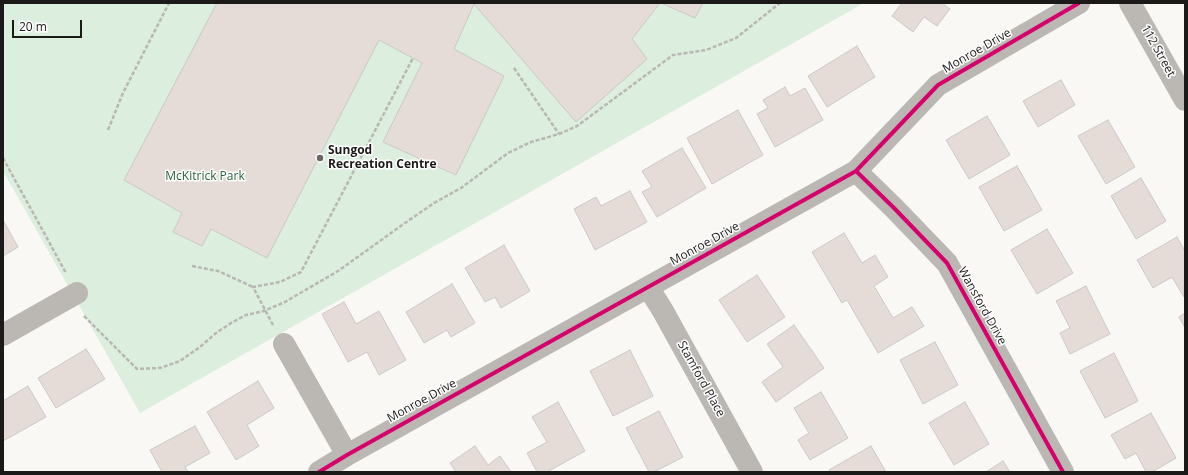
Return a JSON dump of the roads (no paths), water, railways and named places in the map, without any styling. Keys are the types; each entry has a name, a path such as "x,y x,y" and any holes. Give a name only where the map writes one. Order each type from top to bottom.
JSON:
{"street":[{"name":"Monroe Drive","path":"319,472 856,171 938,85 1079,3"},
{"name":"112 Street","path":"1130,3 1185,100"},
{"name":"Wansford Drive","path":"856,171 947,263 1063,472"},
{"name":"Stamford Place","path":"648,287 667,317 752,472"},
{"path":"3,335 77,292"},
{"path":"284,344 347,455"}],"place":[{"name":"Sungod Recreation Centre","path":"320,158"}],"park label":[{"name":"McKitrick Park","path":"205,177"}]}
